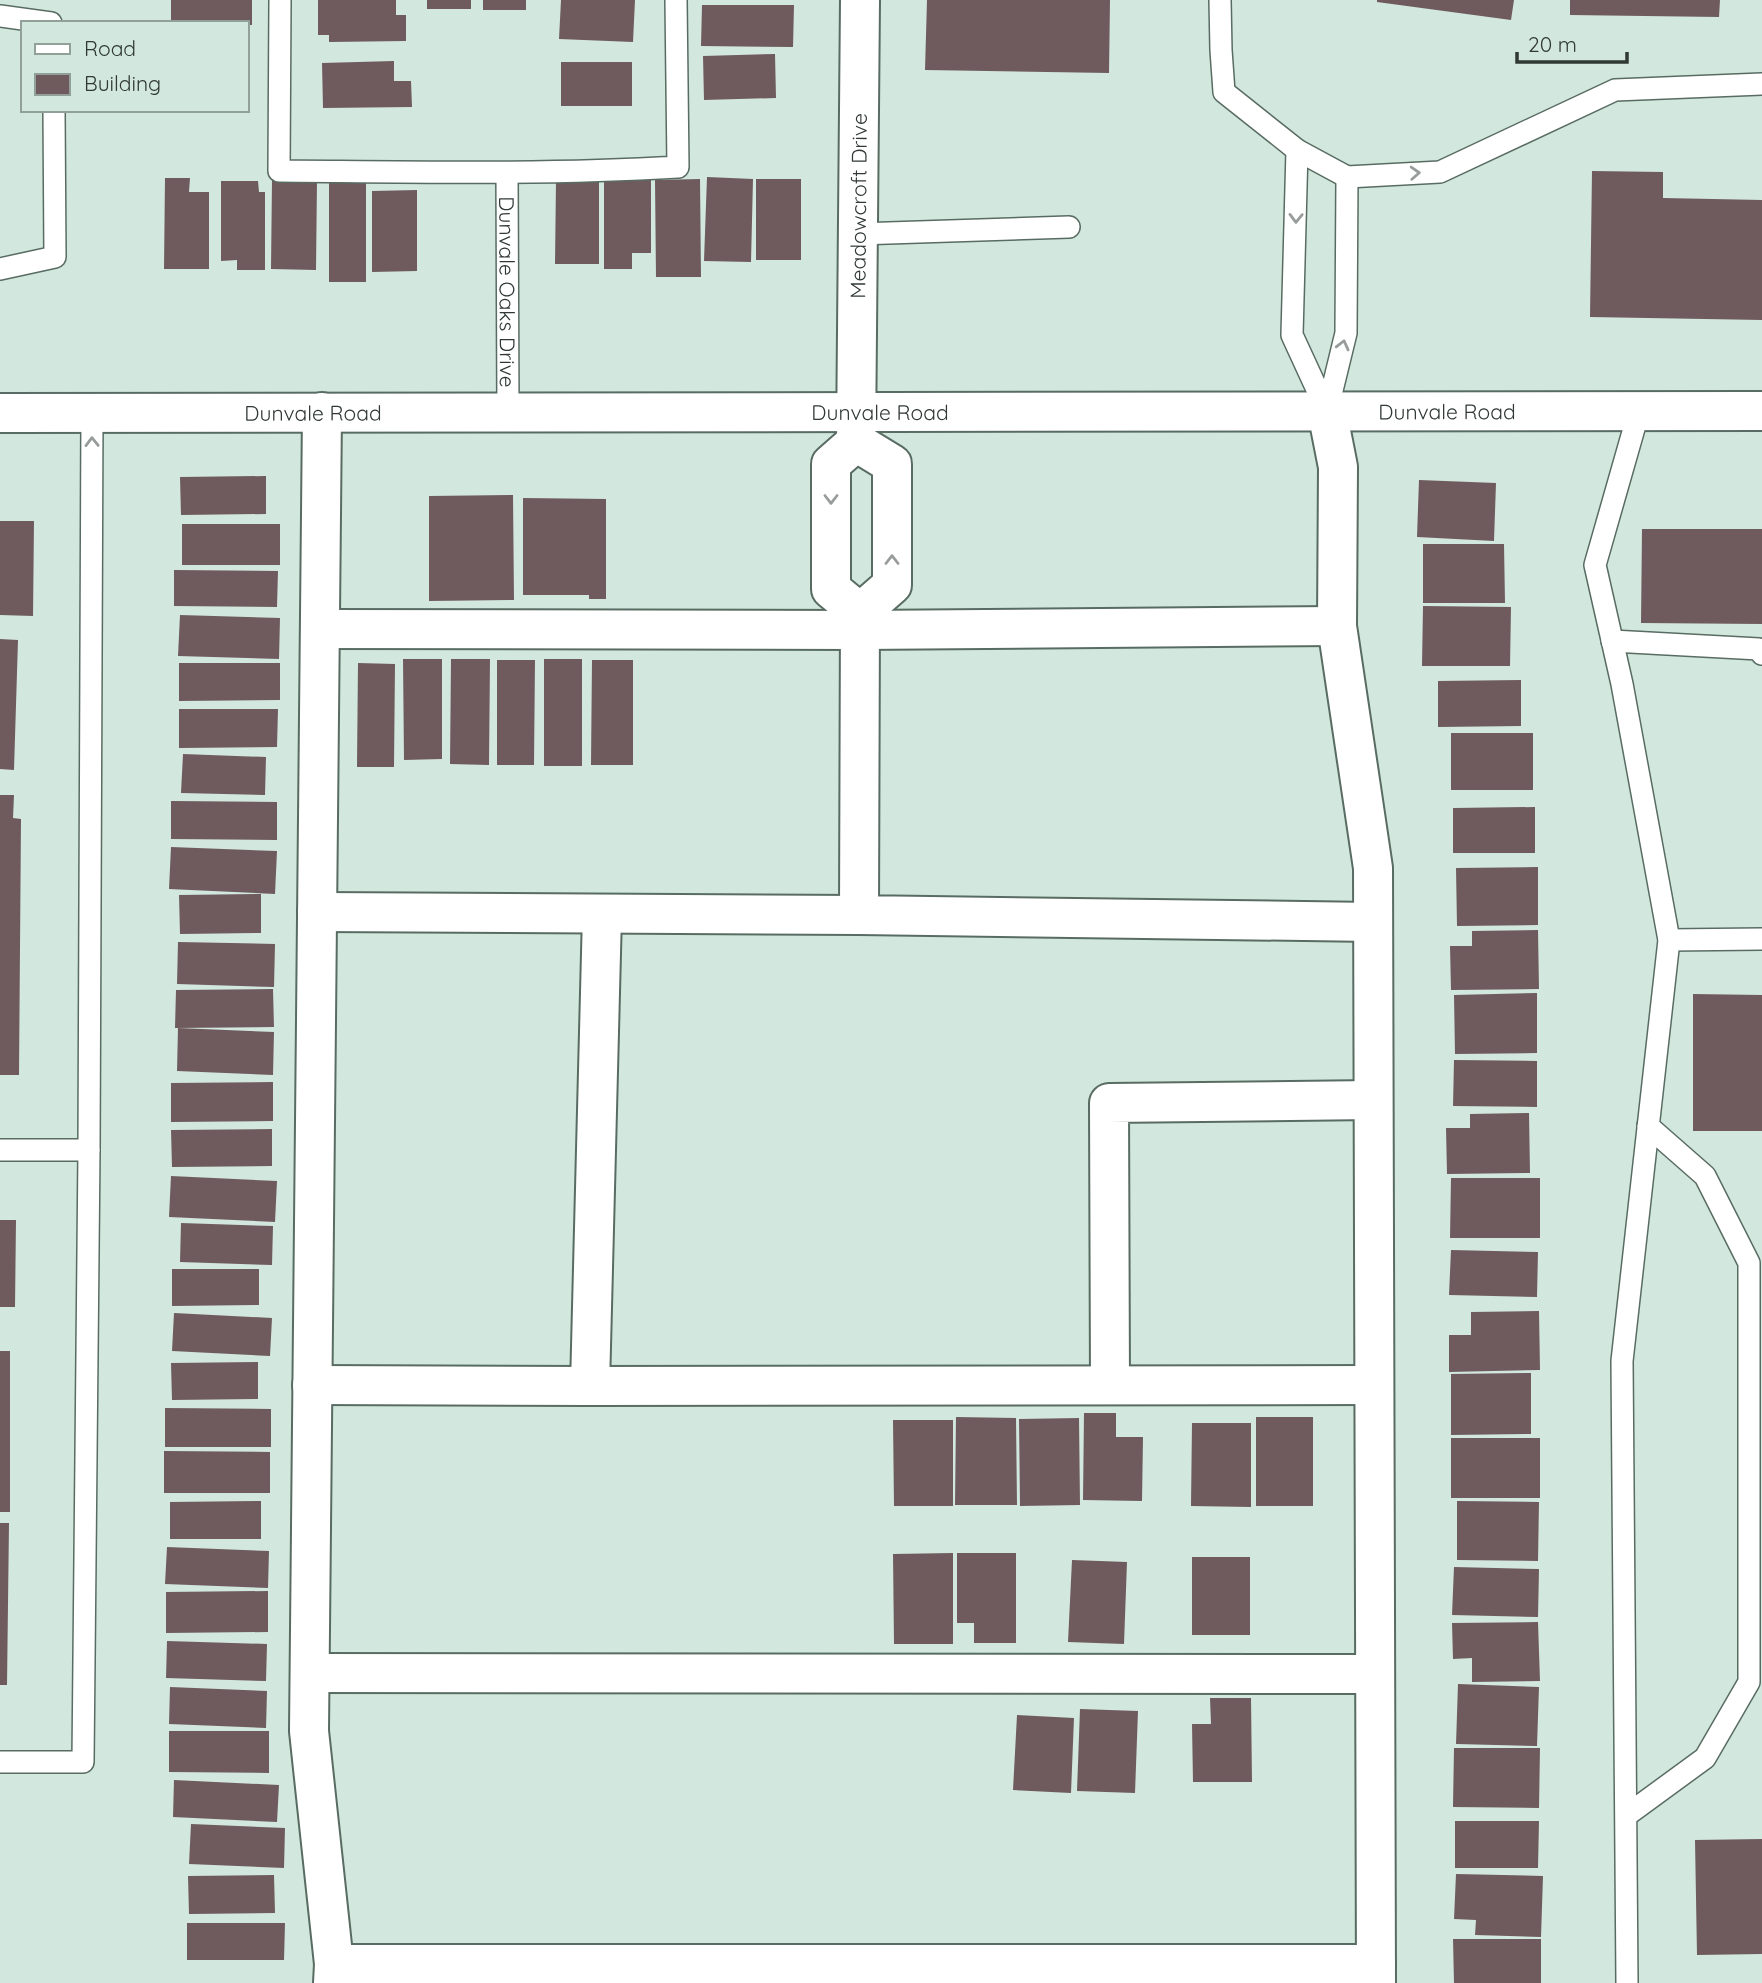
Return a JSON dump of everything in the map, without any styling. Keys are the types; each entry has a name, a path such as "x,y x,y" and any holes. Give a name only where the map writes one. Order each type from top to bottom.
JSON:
{"street":[{"name":"Meadowcroft Drive","path":"857,427 860,0"},
{"name":"Dunvale Road","path":"0,412 508,412 857,427 1326,411 1762,411"},
{"path":"322,412 309,1731 334,1973 1376,1973 1373,868 1337,626 1338,467 1326,411"},
{"path":"859,915 860,622 892,585 892,464 857,427 831,464 831,589 860,622"},
{"path":"320,629 860,622 1337,626"},
{"path":"317,912 859,915 1373,922"},
{"path":"590,1386 602,914"},
{"path":"1110,1385 1109,1103 1373,1100"},
{"path":"313,1385 1374,1385"},
{"path":"310,1673 1375,1674"}],"lane":[{"path":"280,0 279,171 507,173 610,172 678,167 676,0"},
{"path":"1220,0 1224,92 1297,150 1347,177 1440,172 1615,90 1762,84"},
{"path":"0,16 36,21"},
{"path":"0,269 55,257 54,112"},
{"path":"1297,150 1292,335 1326,411"},
{"name":"Dunvale Oaks Drive","path":"507,173 508,412"},
{"path":"1326,411 1346,333 1347,177"},
{"path":"858,234 1069,227"},
{"path":"1627,1983 1622,1361 1669,940 1622,684 1594,565 1639,411"},
{"path":"0,1762 83,1762 92,412"},
{"path":"1612,641 1759,649 1762,654"},
{"path":"1669,940 1762,939"},
{"path":"1627,1815 1705,1758 1749,1682 1749,1264 1705,1176 1648,1126"},
{"path":"0,1150 89,1150"}],"building":[{"path":"171,0 252,0 252,25 248,25 248,21 171,21"},
{"path":"318,0 396,0 396,15 406,15 406,41 329,42 329,35 318,35"},
{"path":"427,0 471,0 471,9 427,9"},
{"path":"483,0 526,0 526,10 483,10"},
{"path":"561,0 635,0 633,42 559,39"},
{"path":"927,0 1110,0 1109,73 925,70"},
{"path":"1377,0 1514,0 1511,20"},
{"path":"1570,0 1720,0 1719,17 1570,15"},
{"path":"702,5 794,5 793,47 701,46"},
{"path":"775,54 776,98 704,100 703,56"},
{"path":"394,61 394,81 411,81 412,107 323,108 322,63"},
{"path":"561,62 632,62 632,106 561,106"},
{"path":"1592,171 1663,172 1663,198 1762,200 1762,320 1590,317"},
{"path":"707,177 753,179 751,262 704,261"},
{"path":"165,178 190,178 189,192 209,192 209,269 164,269"},
{"path":"604,178 651,178 651,253 632,253 632,269 604,269"},
{"path":"700,179 701,277 656,277 655,180"},
{"path":"756,179 801,179 801,260 756,260"},
{"path":"272,180 317,181 316,270 271,269"},
{"path":"599,180 599,264 555,264 556,181"},
{"path":"221,181 258,181 259,192 265,192 265,270 237,270 237,260 221,261"},
{"path":"329,181 366,181 366,282 329,282"},
{"path":"417,190 417,271 372,272 372,191"},
{"path":"266,476 266,514 181,515 180,477"},
{"path":"1419,480 1496,483 1494,541 1417,537"},
{"path":"513,495 514,600 429,601 429,496"},
{"path":"523,498 606,499 606,599 589,599 589,595 523,595"},
{"path":"0,521 34,521 33,616 0,615"},
{"path":"182,524 280,524 280,565 182,565"},
{"path":"1642,529 1762,529 1762,624 1641,623"},
{"path":"1423,544 1504,544 1505,603 1423,603"},
{"path":"174,570 278,571 277,607 174,606"},
{"path":"1423,606 1511,607 1510,666 1422,666"},
{"path":"180,615 280,618 279,659 178,656"},
{"path":"0,639 18,640 14,770 0,769"},
{"path":"403,659 442,659 442,759 404,760"},
{"path":"451,659 490,659 489,765 450,764"},
{"path":"544,659 582,659 582,766 544,766"},
{"path":"497,660 535,660 534,765 497,765"},
{"path":"592,660 633,660 633,765 591,765"},
{"path":"179,663 280,663 280,700 179,701"},
{"path":"358,663 395,664 394,767 357,767"},
{"path":"1521,680 1521,726 1438,727 1438,681"},
{"path":"179,709 278,709 277,747 179,748"},
{"path":"1451,733 1533,733 1533,790 1451,790"},
{"path":"183,754 266,757 265,795 181,793"},
{"path":"0,795 14,795 13,818 21,819 19,1075 0,1075"},
{"path":"171,801 277,802 277,840 171,839"},
{"path":"1535,807 1535,853 1453,853 1453,808"},
{"path":"171,847 277,851 275,894 169,889"},
{"path":"1538,867 1538,925 1457,926 1456,868"},
{"path":"261,894 261,933 180,934 179,895"},
{"path":"1538,930 1539,989 1451,990 1450,946 1472,946 1472,931"},
{"path":"178,942 275,944 274,987 177,984"},
{"path":"273,989 274,1027 175,1028 176,990"},
{"path":"1537,993 1537,1053 1455,1054 1454,995"},
{"path":"1693,994 1762,995 1762,1131 1693,1131"},
{"path":"178,1028 274,1032 273,1075 177,1071"},
{"path":"1454,1060 1537,1061 1537,1107 1453,1106"},
{"path":"273,1082 273,1121 171,1122 171,1083"},
{"path":"1529,1113 1530,1173 1447,1174 1446,1128 1470,1128 1470,1114"},
{"path":"272,1129 272,1166 172,1167 171,1130"},
{"path":"171,1176 277,1181 275,1222 169,1217"},
{"path":"1451,1178 1540,1178 1540,1238 1450,1238"},
{"path":"0,1220 16,1220 15,1307 0,1307"},
{"path":"181,1223 273,1226 272,1265 180,1262"},
{"path":"1451,1250 1538,1252 1537,1297 1449,1295"},
{"path":"172,1269 259,1269 259,1305 172,1306"},
{"path":"1539,1311 1540,1370 1449,1372 1449,1335 1471,1335 1471,1312"},
{"path":"174,1313 272,1318 270,1356 172,1351"},
{"path":"0,1351 10,1351 10,1512 0,1512"},
{"path":"258,1362 258,1399 172,1400 171,1363"},
{"path":"1531,1373 1531,1434 1451,1435 1451,1374"},
{"path":"165,1408 271,1409 271,1447 165,1447"},
{"path":"1084,1413 1116,1413 1116,1437 1143,1437 1142,1501 1083,1500"},
{"path":"956,1417 1016,1418 1017,1505 955,1505"},
{"path":"1256,1417 1313,1417 1313,1506 1256,1506"},
{"path":"1079,1418 1080,1505 1020,1506 1019,1419"},
{"path":"893,1420 953,1420 953,1506 894,1506"},
{"path":"1192,1423 1251,1423 1251,1507 1191,1506"},
{"path":"1451,1438 1540,1438 1540,1498 1451,1498"},
{"path":"164,1451 270,1452 270,1493 164,1493"},
{"path":"261,1501 261,1539 170,1539 170,1502"},
{"path":"1457,1501 1539,1502 1538,1561 1457,1560"},
{"path":"0,1523 9,1523 7,1685 0,1685"},
{"path":"167,1547 269,1551 268,1588 165,1584"},
{"path":"953,1553 953,1644 894,1644 893,1554"},
{"path":"957,1553 1016,1553 1016,1643 974,1643 974,1623 957,1623"},
{"path":"1192,1557 1250,1557 1250,1635 1192,1635"},
{"path":"1072,1560 1127,1562 1124,1644 1068,1642"},
{"path":"1454,1567 1539,1569 1538,1617 1452,1615"},
{"path":"268,1591 268,1632 166,1633 166,1592"},
{"path":"1538,1622 1540,1681 1472,1682 1472,1658 1453,1659 1452,1623"},
{"path":"167,1641 267,1644 266,1681 166,1678"},
{"path":"1458,1684 1539,1687 1537,1746 1456,1744"},
{"path":"170,1687 267,1691 266,1728 169,1724"},
{"path":"1210,1698 1251,1698 1252,1782 1193,1782 1192,1724 1211,1724"},
{"path":"1080,1709 1138,1711 1135,1793 1077,1791"},
{"path":"1017,1715 1074,1718 1071,1793 1013,1790"},
{"path":"169,1731 269,1731 269,1773 169,1772"},
{"path":"1454,1748 1540,1748 1539,1808 1453,1807"},
{"path":"174,1780 279,1785 277,1822 173,1817"},
{"path":"1455,1821 1539,1821 1538,1868 1455,1868"},
{"path":"191,1824 285,1828 284,1868 189,1864"},
{"path":"1762,1839 1762,1954 1697,1955 1695,1840"},
{"path":"1456,1874 1543,1876 1541,1937 1475,1935 1476,1920 1454,1919"},
{"path":"274,1875 275,1913 189,1914 188,1876"},
{"path":"187,1923 285,1923 284,1960 187,1960"},
{"path":"1453,1939 1541,1939 1541,1983 1454,1983"}]}
